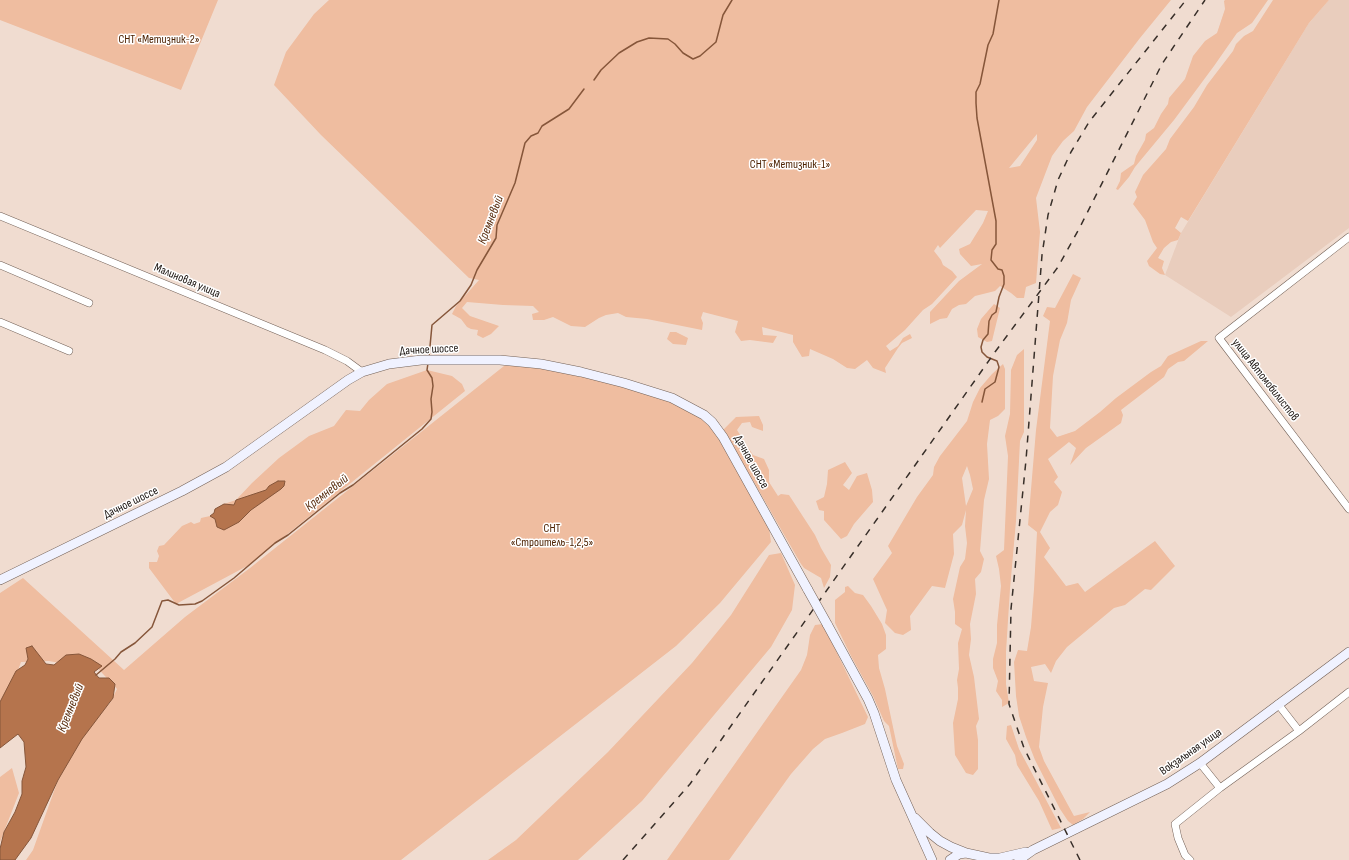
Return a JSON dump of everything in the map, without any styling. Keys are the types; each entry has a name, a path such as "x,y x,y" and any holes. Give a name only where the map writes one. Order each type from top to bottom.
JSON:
{"main road":[{"name":"Дачное шоссе","path":"0,580 182,491 226,467 348,380 362,372 389,364 421,360 500,360 541,364 624,383 672,398 694,409 712,422 723,437 868,699 896,780 932,860"},
{"name":"Вокзальная улица","path":"1033,850 1164,786 1200,763 1349,652"},
{"path":"911,814 940,841 951,848 966,853 990,859 1014,856 1033,850"},
{"path":"1019,860 1033,850"},
{"path":"950,860 959,854 966,853"}],"street":[{"name":"Малиновая улица","path":"0,216 325,350 347,360 362,372"},
{"name":"улица Автомобилистов","path":"1349,237 1219,338 1349,509"},
{"path":"0,265 89,303"},
{"path":"0,322 69,351"},
{"path":"1190,860 1185,855 1178,838 1175,824 1220,788 1299,731 1349,692"},
{"path":"1278,704 1299,731"},
{"path":"1200,763 1220,788"}],"shaded area":[{"path":"1329,0 1349,0 1349,228 1231,317 1165,275 1181,233 1309,23"}],"green space":[{"name":"СНТ «Метизник-2»","path":"0,0 218,0 181,90 0,20"},
{"name":"СНТ «Метизник-1»","path":"329,0 1171,0 1087,107 1074,131 1063,141 1052,156 1036,198 1040,232 1036,283 1026,287 1024,298 1017,298 1000,286 995,291 975,296 966,304 959,305 952,309 947,318 940,319 930,324 930,312 959,281 982,264 971,266 960,254 959,249 970,244 983,223 988,211 976,210 940,248 938,245 934,251 943,265 952,271 957,277 932,304 923,310 905,330 886,346 890,351 898,346 903,338 910,334 912,338 902,343 898,348 885,368 886,373 873,368 867,360 855,369 847,368 833,359 810,349 809,356 802,357 793,342 793,335 762,327 763,335 777,336 773,343 750,340 741,341 735,332 738,321 703,312 701,318 703,323 702,330 647,319 626,317 618,313 606,315 585,327 571,326 553,317 544,320 533,320 532,314 539,312 533,306 467,302 462,308 470,316 499,326 491,334 483,338 477,335 478,330 467,327 461,319 452,314 456,306 479,280 469,278 321,135 274,85 286,52 314,14","holes":["1037,134 1037,140 1020,166 1009,168"]},
{"path":"1225,0 1268,0 1252,23 1237,33 1174,120 1135,167 1129,177 1118,190 1116,189 1120,181 1121,173 1134,164 1136,156 1145,140 1146,134 1154,128 1168,104 1169,98 1185,79 1193,56 1205,41 1217,33 1225,9"},
{"path":"1273,0 1329,0 1309,23 1188,221 1181,217 1175,228 1181,233 1178,240 1171,242 1164,248 1158,258 1164,261 1162,268 1165,275 1160,274 1149,266 1147,261 1157,248 1153,242 1145,220 1133,204 1137,197 1135,192 1143,175 1166,149 1170,139 1194,107 1207,85 1233,51 1236,44 1244,36 1253,31"},
{"path":"1073,274 1081,278 1071,300 1067,323 1060,340 1053,376 1050,428 1057,437 1075,431 1116,398 1161,366 1168,356 1201,341 1208,341 1184,361 1178,362 1168,369 1164,377 1121,410 1123,415 1121,423 1086,448 1070,465 1076,448 1069,442 1048,459 1058,477 1054,482 1062,492 1058,505 1050,512 1040,532 1050,548 1044,557 1066,586 1078,583 1085,592 1155,541 1175,566 1151,590 1145,589 1125,605 1114,608 1067,647 1056,661 1051,673 1045,664 1031,667 1034,681 1048,683 1043,707 1039,747 1044,761 1074,816 1090,812 1083,819 1073,825 1068,821 1060,809 1035,760 1026,737 1019,716 1014,662 1018,650 1027,651 1031,627 1037,532 1028,525 1036,430 1050,321 1043,316 1047,307 1055,308"},
{"path":"994,304 1000,308 992,341 987,342 978,337 977,329 981,319"},
{"path":"670,332 676,332 688,338 686,345 673,344 667,339"},
{"path":"1024,349 1024,432 1020,441 1016,521 1006,652 1006,684 1009,703 1002,707 1002,700 996,691 998,681 993,668 993,659 997,643 997,625 1001,586 996,556 1004,550 1008,456 1005,436 1010,414 1011,370 1017,355"},
{"name":"СНТ «Строитель-1,2,5»","path":"517,363 580,373 664,397 697,414 718,435 769,528 771,542 720,603 676,646 401,860 26,860 33,850 58,780 81,735 110,703 117,689 90,660 70,665 49,661 21,662 6,704 0,710 0,593 23,578 124,670 185,617 250,568 504,366"},
{"path":"1003,364 1005,369 1005,409 998,416 990,420 987,444 989,479 984,500 980,551 984,559 981,572 975,579 976,594 970,624 971,639 969,655 974,677 979,719 976,726 978,740 978,769 973,775 966,773 955,755 953,723 958,699 958,643 962,629 955,624 953,599 960,567 965,559 967,543 965,526 966,510 962,525 953,534 954,554 945,588 932,586 910,616 911,630 903,635 895,633 885,623 887,610 873,579 892,553 888,546 917,497 933,475 934,467 940,456 967,421 973,402 980,388","holes":["967,466 973,489 966,506 962,478"]},
{"path":"427,370 452,376 462,384 465,391 249,565 176,604 149,568 149,562 157,562 159,556 157,551 159,546 164,545 182,526 191,522 194,524 200,522 201,518 210,516 214,513 215,509 236,500 279,458 309,436 334,426 346,410 360,411 369,400 387,384"},
{"path":"759,416 763,425 763,431 752,427 750,422 742,423 737,430 753,455 764,459 769,470 769,482 778,496 781,494 789,495 815,535 831,565 830,577 824,588 821,578 804,568 801,564 755,484 724,436 724,429 736,417"},
{"path":"845,462 852,473 843,485 849,490 857,476 867,473 872,490 873,502 854,524 847,536 841,539 824,520 824,511 819,510 816,501 824,497 828,470"},
{"path":"781,553 795,585 792,610 771,647 642,801 578,860 488,860 516,840 608,752 692,663 731,615 769,555"},
{"path":"848,586 855,593 863,595 882,624 886,635 886,649 878,655 879,668 897,746 904,764 903,769 898,769 889,726 884,721 873,696 835,623 835,600 845,592 845,587"},
{"path":"823,624 868,717 865,724 825,739 813,749 791,774 729,860 667,860 801,670 807,655 810,635 815,625"},
{"path":"1011,725 1019,749 1061,828 1052,830 1039,801 1017,765 1015,755 1006,739 1007,726"},
{"path":"12,768 19,793 0,842 0,777"}],"water":[{"path":"278,481 285,481 284,486 281,489 251,510 239,522 224,530 217,527 215,519 210,516 214,513 215,509 224,504 234,505 236,500 266,490 269,486"},
{"path":"32,646 46,664 54,665 66,655 79,654 102,666 94,672 99,678 109,678 115,684 113,698 82,739 58,780 31,838 15,860 0,860 0,849 4,832 15,812 22,794 22,781 26,767 24,742 18,734 0,748 0,702 16,671 25,665 28,659 26,648"}],"waterway":[{"name":"Кремневый","path":"594,80 601,70 619,53 637,42 649,38 668,39 683,53 693,59 700,56 716,42 723,15 732,0"},
{"path":"982,402 985,389 995,382 999,367 997,361 987,357 982,352 981,347 983,340 988,334 989,321 992,315 996,312 999,297 1004,284 1004,276 1002,270 998,269 991,260 992,250 996,244 996,221 977,118 976,92 980,84 988,45 993,34 999,0"},
{"name":"Кремневый","path":"429,357 432,325 460,301 471,285 477,270 496,238 497,225 515,183 525,143 531,136 538,133 542,126 569,109 584,89"},
{"name":"Кремневый","path":"96,675 152,627 162,601 168,600 179,605 195,604 202,601 234,578 275,543 288,535 340,493 353,485 422,429 431,419 432,412 431,399 433,386 432,378 427,370 428,363"}],"railway":[{"path":"1080,860 1024,748 1009,704 1011,609 1026,460 1042,255 1048,215 1058,180 1071,152 1089,122 1186,0"},
{"path":"623,860 690,784 995,352 1058,267 1080,227 1162,64 1205,0"}]}
